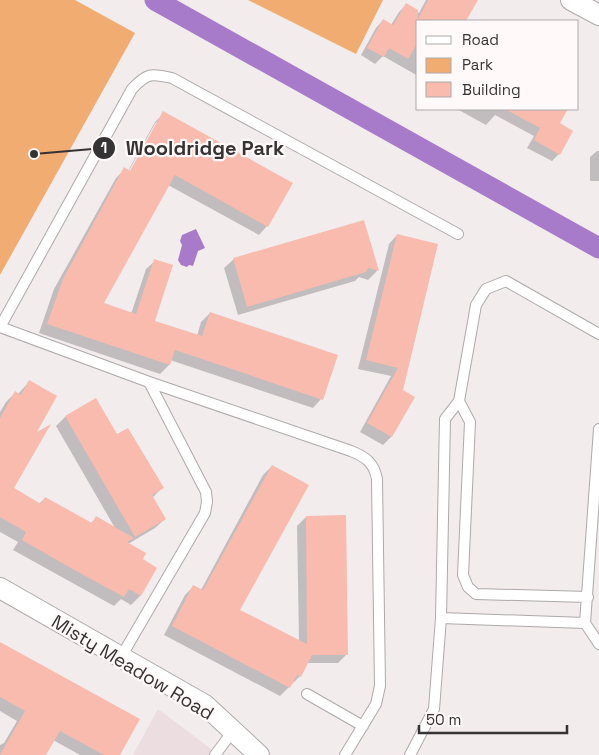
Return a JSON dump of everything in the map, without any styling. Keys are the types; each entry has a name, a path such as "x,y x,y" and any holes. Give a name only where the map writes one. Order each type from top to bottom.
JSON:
{"street":[{"path":"571,0 599,15"},
{"name":"Misty Meadow Road","path":"0,588 205,705 259,755"}],"lane":[{"path":"345,755 376,704 380,686 377,479 371,463 364,456 351,451 149,382 0,327 132,89 142,79 155,74 172,78 458,234"},
{"path":"410,755 434,709 441,618 445,419 459,401 476,305 486,289 506,281 599,334"},
{"path":"121,658 205,513 207,502 206,492 149,382"},
{"path":"459,401 470,422 463,575 468,587 476,594 588,597"},
{"path":"599,428 585,623 599,644"},
{"path":"441,618 585,623"},
{"path":"307,694 363,726"},
{"path":"215,755 233,731"}],"shaded area":[{"path":"196,229 205,248 198,251 193,266 189,265 187,267 181,265 178,260 182,245 180,241 182,235"},
{"path":"158,709 219,755 133,755"}],"green space":[{"path":"0,0 75,0 135,33 0,275"},
{"path":"248,0 383,0 356,54"}],"building":[{"path":"428,0 478,0 467,20 416,20 416,45 408,59 389,48 384,57 367,48 383,19 393,25 406,3 418,10 418,19"},
{"path":"507,110 567,110 560,123 573,131 560,155 534,140 540,128"},
{"path":"163,111 293,183 268,227 175,175 104,303 136,314 154,259 173,265 155,321 202,336 210,312 338,355 323,400 175,350 170,365 47,324 63,279 124,167 130,171"},
{"path":"364,220 379,271 368,268 366,272 247,307 233,258"},
{"path":"397,234 438,244 403,390 415,397 392,437 367,423 398,368 366,360"},
{"path":"29,380 57,396 37,432 51,424 14,488 41,504 45,497 92,523 96,516 134,538 127,542 146,553 143,559 157,568 141,596 129,589 124,597 69,567 22,540 26,532 0,517 0,418 15,391 21,395"},
{"path":"96,398 117,434 128,428 164,488 152,495 166,519 135,537 65,416"},
{"path":"272,465 309,485 240,610 307,644 306,516 346,515 348,655 312,655 301,677 297,675 290,688 172,626 193,585 203,590"},
{"path":"0,642 140,719 120,755 104,755 60,731 46,755 0,755 25,711 0,697"}],"waterway":[{"path":"155,0 599,248"}],"place":[{"name":"Wooldridge Park","path":"34,154"}]}
